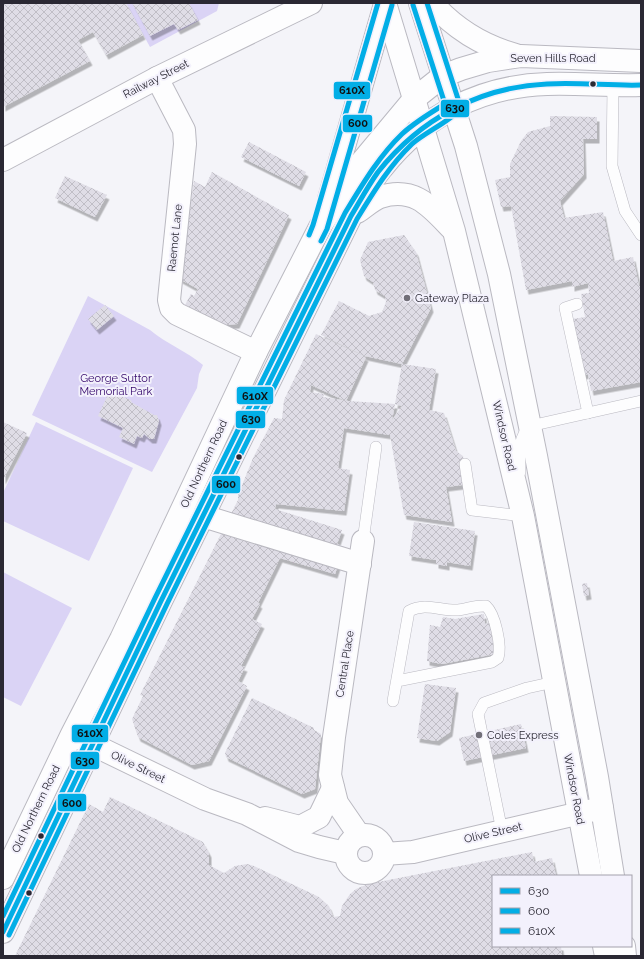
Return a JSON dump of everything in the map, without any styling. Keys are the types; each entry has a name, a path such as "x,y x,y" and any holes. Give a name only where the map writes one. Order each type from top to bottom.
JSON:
{"main road":[{"path":"420,3 466,146 499,274 530,426 602,808 613,875"},
{"path":"432,3 442,14 466,33 499,50 521,56"},
{"path":"320,227 383,4"},
{"name":"Windsor Road","path":"383,4 414,98 454,232 523,516 591,875"},
{"name":"Railway Street","path":"3,160 157,78 305,6"},
{"name":"Seven Hills Road","path":"443,76 488,60 521,56 641,61"},
{"name":"Old Northern Road","path":"3,878 72,734 121,640 256,352 320,227 354,172 414,98 443,76"},
{"name":"Raemot Lane","path":"157,78 184,130 185,144 168,300 171,308 177,314 256,352"},
{"path":"453,107 470,99 516,86 547,84 613,86 641,85"},
{"name":"Old Northern Road","path":"3,932 203,516 351,216 381,168 408,138 422,126 453,107"},
{"path":"351,216 379,197 402,194 421,199 454,232"},
{"path":"203,516 360,564"},
{"name":"Central Place","path":"359,836 337,803 330,775 334,737 364,540"},
{"name":"Olive Street","path":"72,734 205,799 247,814 299,840 347,859"},
{"path":"247,814 300,827 319,817 334,788"},
{"name":"Olive Street","path":"205,799 242,826 284,849 305,857 347,859"},
{"name":"Olive Street","path":"384,854 413,852 602,808"},
{"path":"367,835 378,840 382,845 384,854 382,863 378,868 366,873 359,873 347,859 350,841 359,836 367,835"}],"lane":[{"path":"613,86 612,166 625,211 641,235"},
{"path":"577,304 565,308 588,413"},
{"path":"465,464 472,510 523,516 519,487 521,440 522,434 530,426 641,400"},
{"path":"364,540 376,447"},
{"path":"393,701 409,611 424,606 457,610 486,606 492,611 500,651 498,658 492,662 397,681"},
{"path":"502,831 478,714 484,703 527,688 554,682"}],"green space":[{"path":"126,3 219,3 217,11 150,47"},
{"name":"George Suttor Memorial Park","path":"88,296 150,330 203,365 199,374 197,388 152,472 32,415"},
{"path":"36,422 133,468 89,561 3,521 3,493"},
{"path":"3,572 72,608 21,706 3,697"}],"building":[{"path":"3,3 126,3 143,35 106,55 93,32 78,40 90,61 3,107"},
{"path":"132,3 189,3 198,20 178,30 174,24 150,36"},
{"path":"550,116 597,117 597,139 583,139 584,174 560,201 564,218 603,212 613,261 633,257 639,286 641,286 641,382 591,391 588,374 583,375 573,319 585,317 581,294 589,293 588,283 572,287 572,281 526,290 511,206 501,207 495,180 510,177 510,164 521,141 528,132 550,126"},
{"path":"249,142 306,172 299,186 241,157"},
{"path":"212,172 289,215 237,324 225,325 185,305 191,294 194,296 198,289 180,279 194,181 205,187"},
{"path":"65,176 107,195 95,217 55,198"},
{"name":"Gateway Plaza","path":"404,235 416,252 431,308 402,364 365,356 321,335 339,301 369,316 382,312 386,302 385,296 375,290 373,282 364,276 360,260 368,242"},
{"path":"105,305 114,316 97,330 88,319"},
{"path":"316,334 366,357 346,401 395,404 402,364 436,369 429,410 444,413 456,451 463,456 466,479 462,485 446,487 452,522 404,515 390,435 344,428 338,468 350,470 344,511 276,504 275,509 342,530 337,544 344,547 335,574 280,558 258,603 260,604 252,619 262,624 241,666 245,667 238,681 247,686 209,761 192,765 138,737 132,719 143,696 140,695 238,500 238,495 253,458 274,418 282,419 284,400","holes":["311,385 345,401 323,397 324,394 310,392","395,404 402,406 392,420"]},
{"path":"110,390 132,401 131,402 154,415 157,415 159,421 154,439 150,439 144,434 142,438 137,436 134,444 119,437 123,428 98,416"},
{"path":"3,422 27,433 3,480"},
{"path":"414,522 475,531 470,566 447,562 447,566 436,564 436,560 409,556"},
{"path":"587,583 589,595 584,596 582,584"},
{"path":"484,614 485,624 490,623 495,654 442,664 427,661 430,625 440,627 443,617 455,619"},
{"path":"425,684 456,688 450,732 437,741 417,738"},
{"path":"252,698 314,728 314,730 321,734 315,789 302,794 226,757 225,753"},
{"path":"521,724 526,748 464,761 459,738"},
{"path":"110,797 203,842 209,853 209,865 224,873 235,866 247,864 254,866 319,897 329,906 333,917 340,916 342,906 350,894 356,889 368,884 532,852 534,862 552,858 556,875 492,875 492,947 561,947 562,956 15,956 89,804 103,812"}],"transit line":[{"name":"610X","path":"309,235 378,3"},
{"name":"600","path":"9,935 167,604 357,219 382,180 404,152 417,140 450,118 459,110 460,105 427,3"},
{"name":"600","path":"321,241 327,229 392,5"},
{"name":"610X","path":"3,916 155,598 345,213 371,171 402,134 428,114 445,104 413,5"},
{"name":"630","path":"3,932 161,601 351,216 378,172 413,136 453,109 475,99 522,86 570,83 641,85"}],"place":[{"name":"Gateway Plaza","path":"407,298"},
{"name":"Coles Express","path":"479,735"}]}
